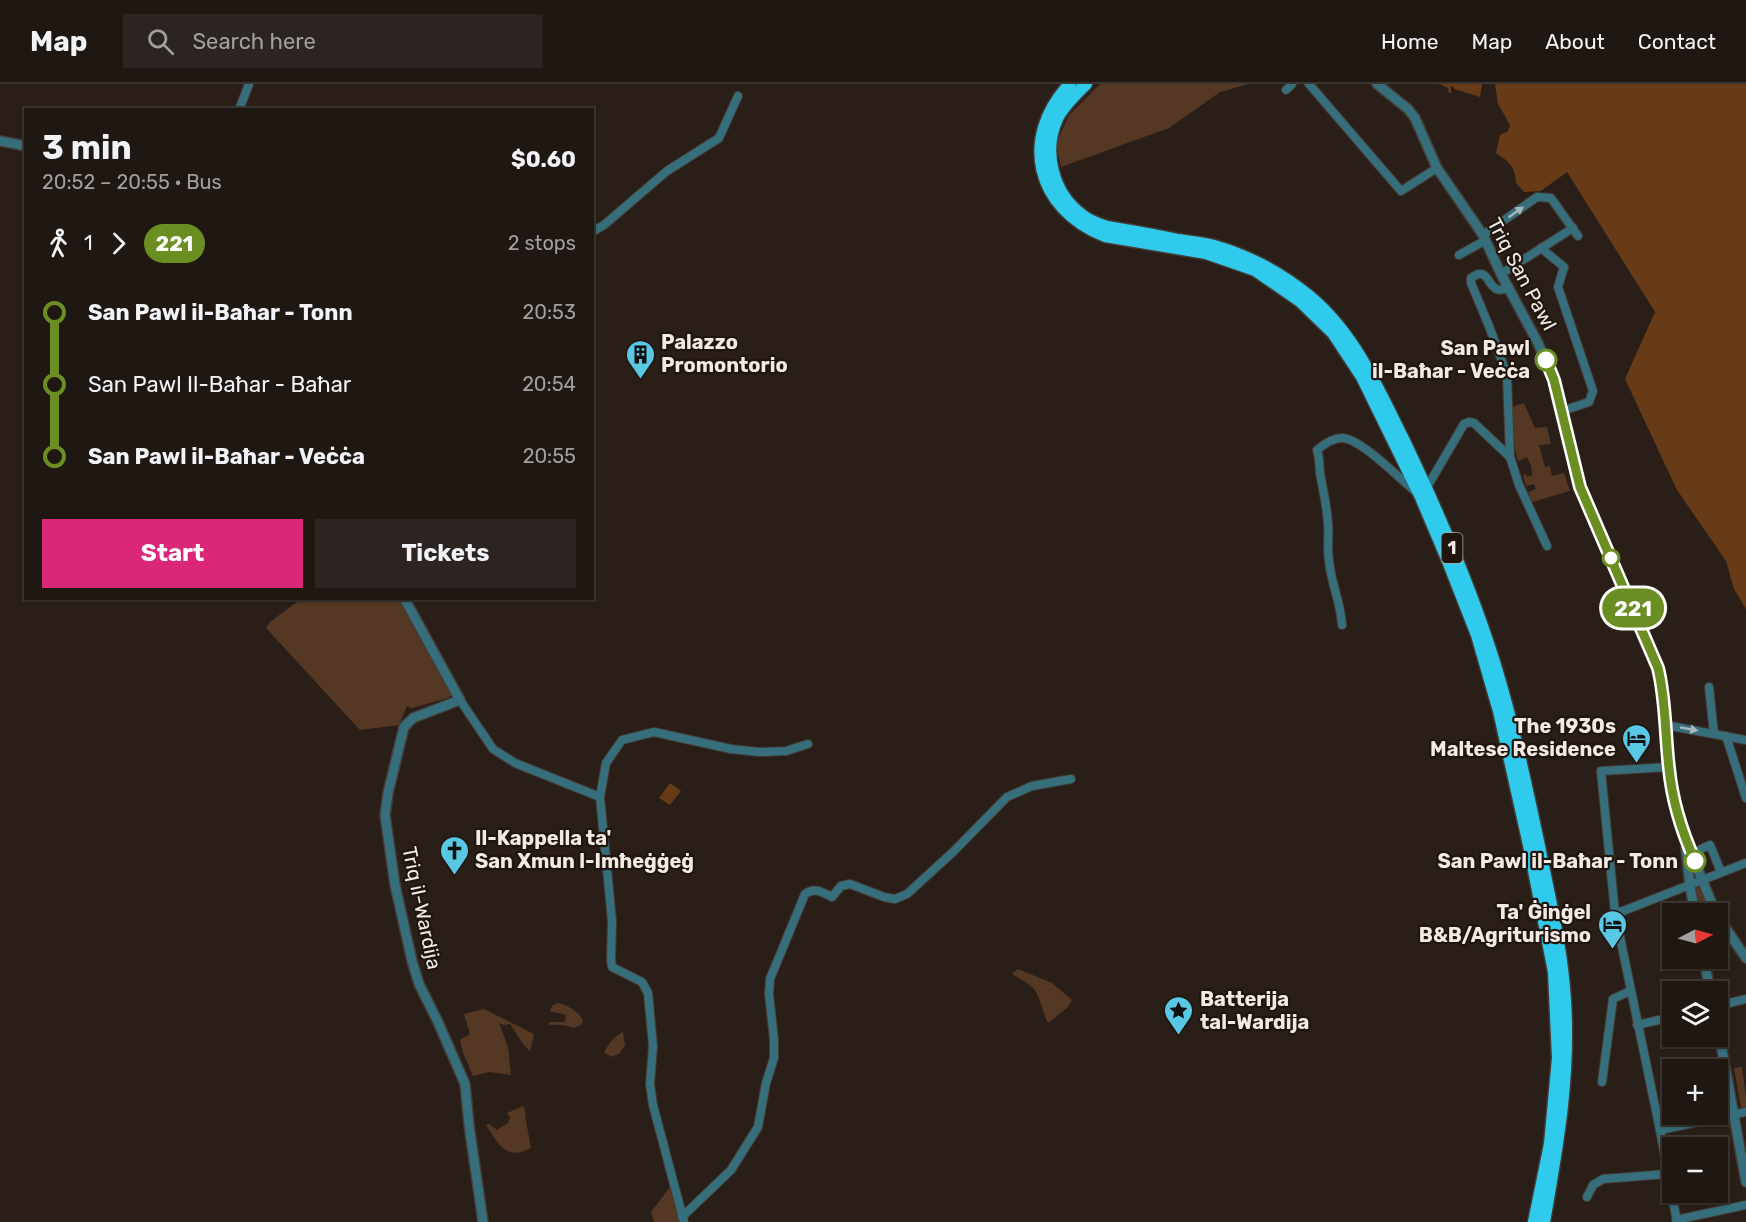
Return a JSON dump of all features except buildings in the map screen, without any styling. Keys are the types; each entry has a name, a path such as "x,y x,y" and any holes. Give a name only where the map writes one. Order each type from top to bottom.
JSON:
{"highway":[{"name":"1","path":"1070,84 1048,115 1042,135 1040,158 1043,173 1056,201 1077,222 1092,231 1105,236 1206,253 1255,270 1300,301 1333,333 1353,362 1460,565 1496,668 1528,796 1559,942 1565,1002 1567,1059 1560,1132 1544,1222"},
{"name":"1","path":"1086,84 1057,120 1050,147 1052,170 1063,195 1081,215 1095,223 1212,245 1261,264 1310,297 1340,327 1358,352 1378,388 1423,492 1477,635 1499,711 1554,972 1558,1058 1550,1144 1534,1222"}],"street":[{"path":"240,108 249,84"},
{"path":"1309,84 1401,191 1437,168"},
{"name":"Triq San Pawl","path":"1377,84 1408,109 1415,118 1437,168 1484,237 1538,343 1554,380 1580,487 1658,668 1671,789 1686,841 1712,903"},
{"path":"594,231 604,225 667,171 719,138 738,96"},
{"path":"0,141 24,146"},
{"path":"1459,255 1537,197 1551,198 1578,236"},
{"path":"1501,274 1574,228"},
{"path":"1541,248 1564,267 1558,287 1593,391 1588,402 1562,411"},
{"path":"1509,287 1502,291 1496,290 1485,276 1480,274 1471,278 1507,375 1510,457 1519,485 1547,546"},
{"path":"1342,625 1341,608 1332,584 1328,560 1326,498 1320,470 1321,460 1317,450 1326,442 1347,438 1423,492 1464,424 1474,423 1510,457"},
{"path":"405,600 460,700 493,749 515,763 600,797"},
{"path":"1709,687 1714,734"},
{"name":"Triq il-Wardija","path":"460,700 413,718 404,727 385,815 395,885 412,961 419,984 465,1084 483,1222"},
{"path":"1665,725 1746,740"},
{"path":"683,1219 653,1106 650,1084 653,1046 648,993 642,982 612,967 610,960 612,921 600,797 606,763 622,740 654,732 759,752 786,751 808,744"},
{"path":"1726,736 1746,798"},
{"path":"1662,1143 1615,913 1601,771 1669,767"},
{"path":"683,1219 731,1170 758,1127 765,1083 774,1058 770,979 805,894 811,890 817,890 832,897 841,886 850,884 884,897 895,899 901,897 953,852 1007,797 1032,786 1071,779"},
{"path":"1686,841 1693,903"},
{"path":"1701,849 1710,845 1721,872"},
{"path":"1615,913 1746,863"},
{"name":"Triq San Pawl","path":"1728,931 1746,958"},
{"path":"1602,1082 1613,999 1630,991"},
{"path":"1728,1003 1746,999"},
{"path":"1637,1025 1662,1019"},
{"path":"1721,1047 1746,1182"},
{"path":"1660,1130 1746,1112"},
{"path":"1587,1197 1593,1185 1603,1179 1662,1174"},
{"path":"1673,1203 1676,1221 1746,1205"}],"shaded area":[{"path":"1100,84 1249,84 1220,92 1169,128 1061,167 1056,144 1069,115"},
{"path":"1439,84 1482,84 1480,97 1454,89 1453,86 1449,93 1448,88"},
{"path":"1495,84 1746,84 1746,609 1734,589 1726,561 1677,490 1625,379 1655,312 1567,172 1541,191 1524,192 1516,183 1510,165 1496,153 1500,135 1508,131 1510,125 1498,104"},
{"path":"1524,403 1535,428 1547,427 1551,444 1539,445 1545,467 1550,466 1552,476 1564,473 1570,491 1532,502 1528,492 1536,489 1534,484 1526,486 1523,475 1526,474 1527,477 1533,475 1532,468 1527,457 1518,461 1515,449 1512,407"},
{"path":"300,600 400,600 451,688 451,695 448,698 412,708 407,706 399,725 360,730 266,628 270,622"},
{"path":"670,783 681,791 670,805 659,798"},
{"path":"1701,886 1707,903 1698,903 1695,888"},
{"path":"1018,969 1052,983 1072,1000 1068,1007 1048,1023 1035,991 1012,973"},
{"path":"558,1003 576,1012 583,1021 581,1025 573,1028 549,1025 549,1022 565,1022 566,1015 550,1011 552,1006"},
{"path":"484,1009 534,1034 530,1051 510,1024 499,1023 508,1047 511,1075 489,1072 473,1076 462,1050 460,1040 470,1034 464,1014"},
{"path":"623,1032 625,1045 618,1055 614,1057 604,1053 612,1041"},
{"path":"1742,1067 1746,1107 1741,1108 1734,1068"},
{"path":"523,1106 531,1148 522,1152 509,1152 499,1144 486,1125 489,1124 497,1130 508,1123 510,1117 507,1113"},
{"path":"670,1187 679,1222 654,1222 651,1212"}],"bus line":[{"name":"221","path":"1546,360 1554,380 1580,487 1658,668 1671,789 1686,841 1695,861"}],"place":[{"name":"San Pawl il-Baħar - Veċċa","path":"1546,360"},
{"name":"Palazzo Promontorio","path":"640,380"},
{"name":"The 1930s Maltese Residence","path":"1637,764"},
{"name":"San Pawl il-Baħar - Tonn","path":"1695,861"},
{"name":"Il-Kappella ta' San Xmun l-Imħeġġeġ","path":"454,876"},
{"name":"Ta' Ġinġel B&B/Agriturismo","path":"1612,950"},
{"name":"Batterija tal-Wardija","path":"1179,1036"}]}
